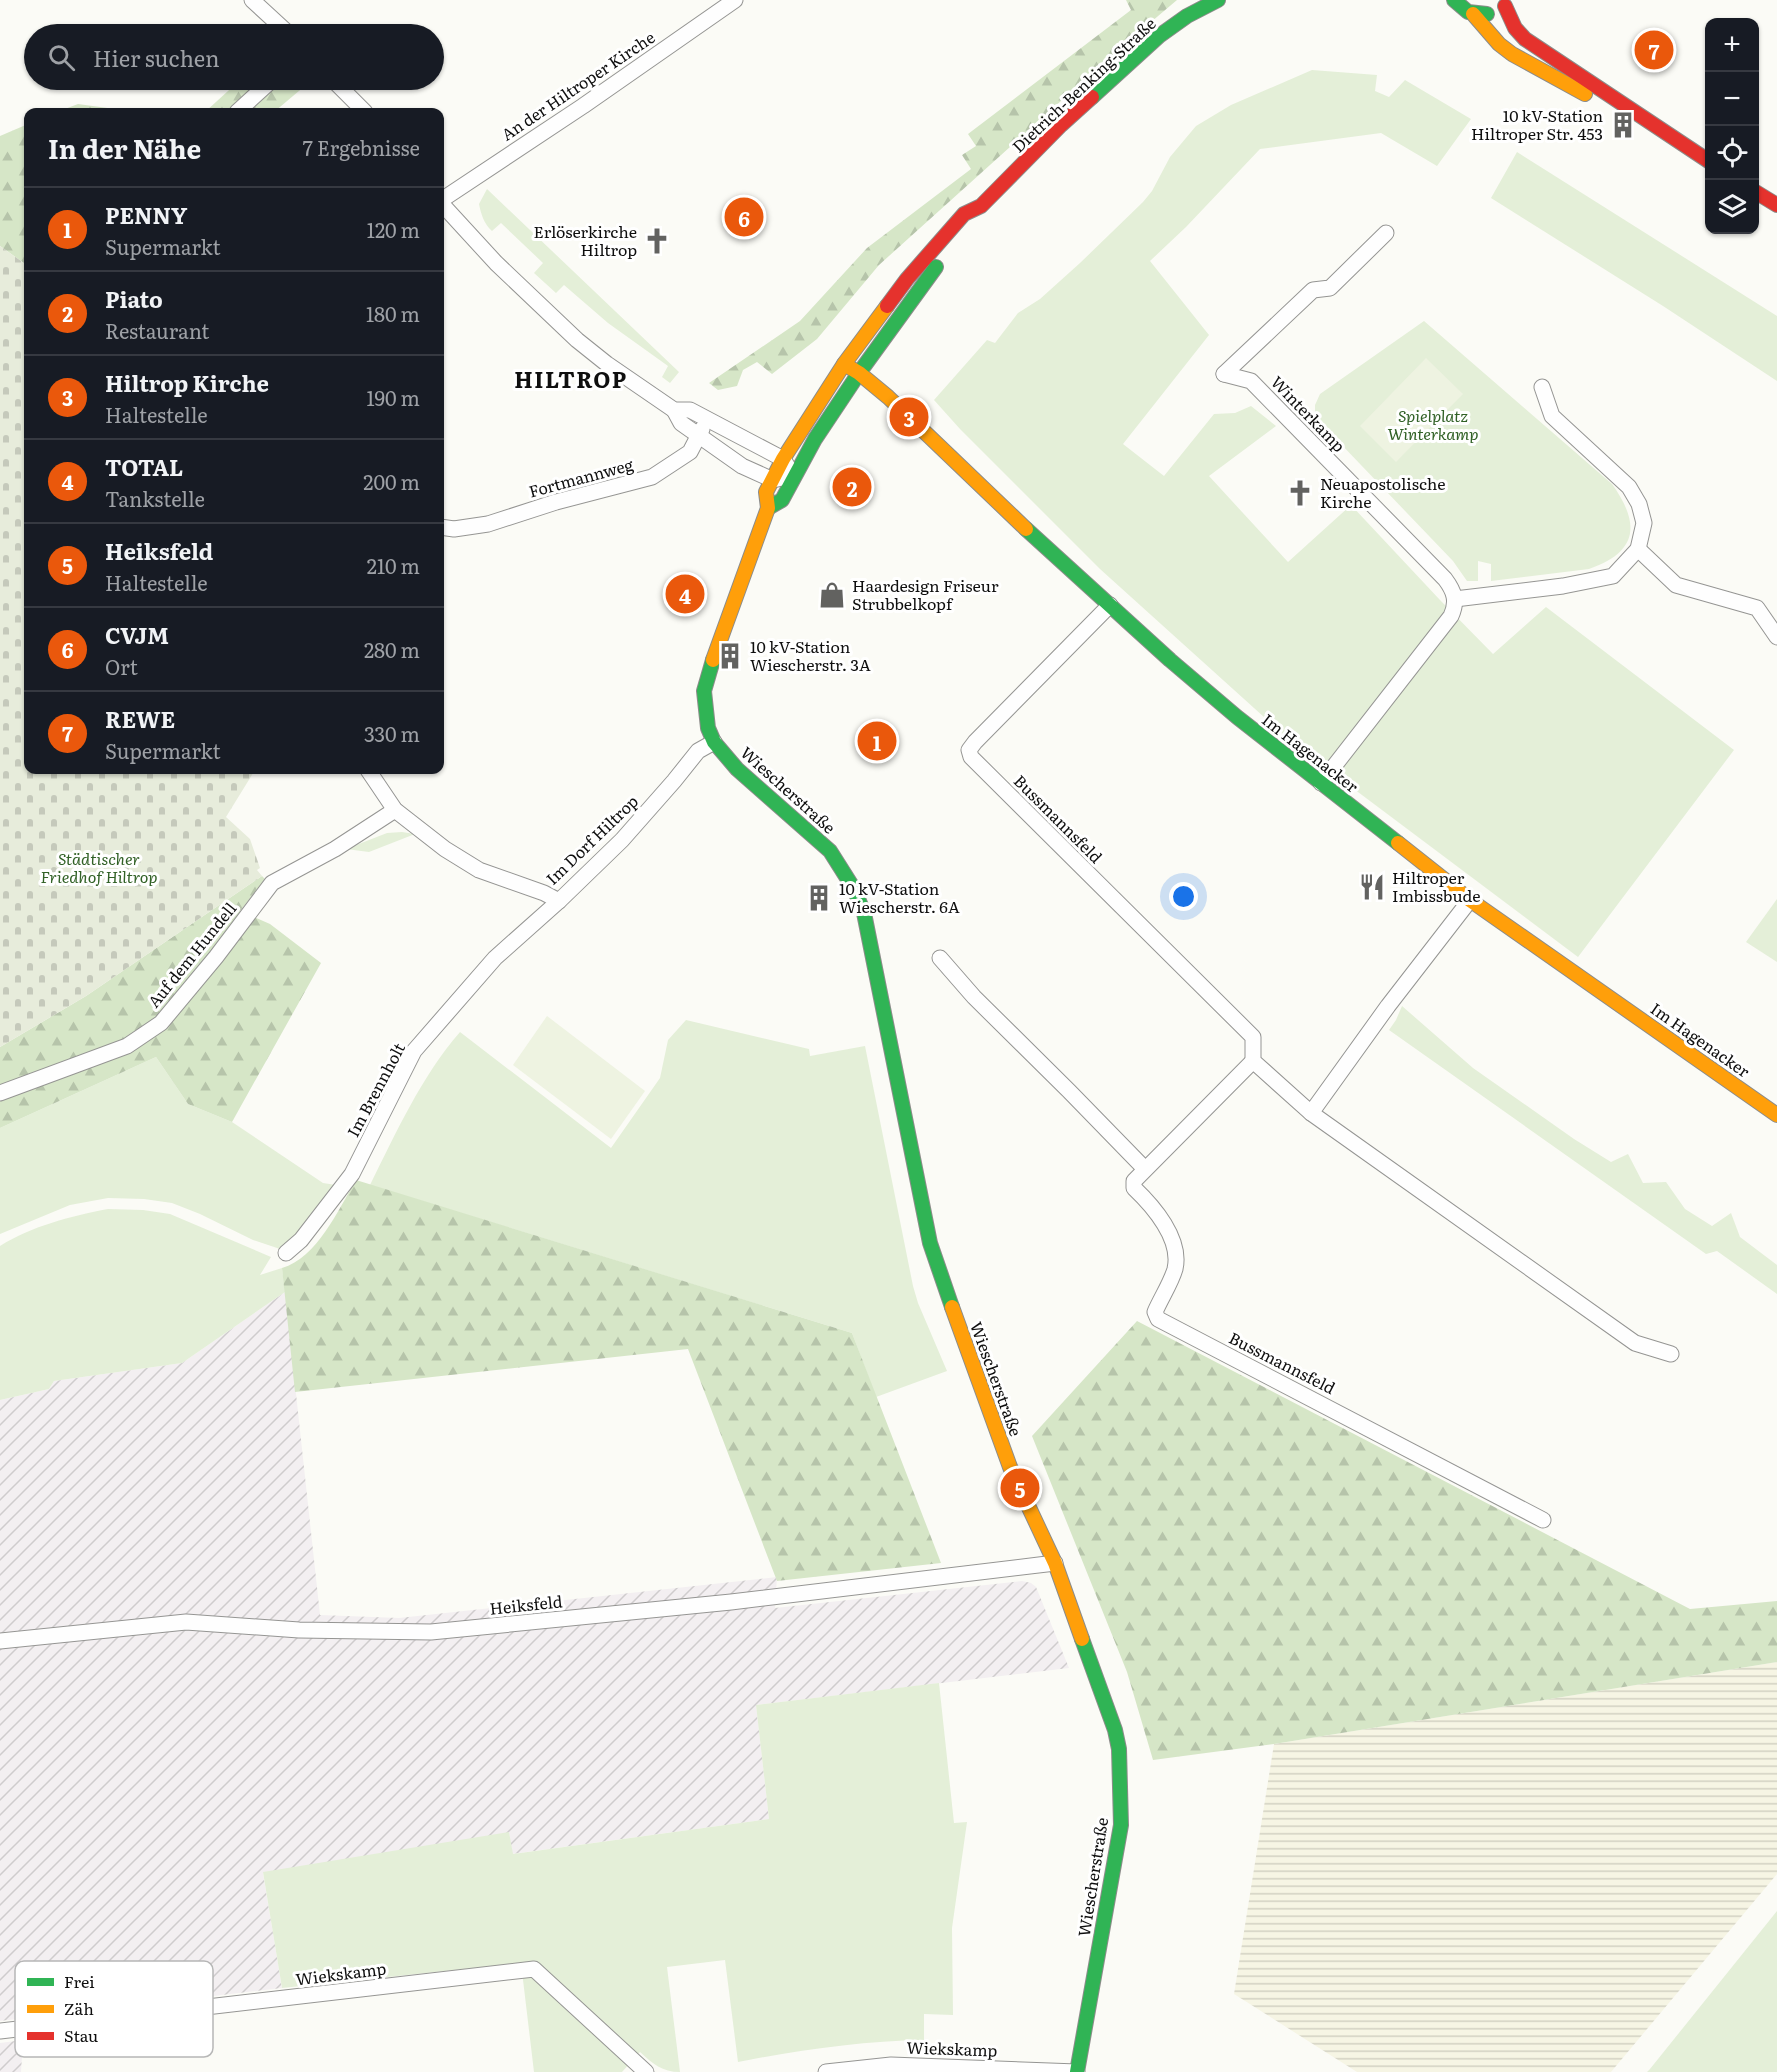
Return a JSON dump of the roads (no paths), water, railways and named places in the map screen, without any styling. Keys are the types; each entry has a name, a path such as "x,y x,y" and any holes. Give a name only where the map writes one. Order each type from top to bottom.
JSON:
{"main road":[{"name":"Dietrich-Benking-Straße","path":"714,742 708,728 704,690 719,641 768,508 766,492 783,459 844,364 907,279 964,214 981,206 1061,125 1159,36 1187,16 1218,0"},
{"path":"1454,0 1460,7 1473,14 1499,44 1512,54 1592,97 1638,116"},
{"path":"1473,14 1484,15 1496,12 1507,3 1515,28 1525,39 1705,159"},
{"path":"1759,194 1777,205"},
{"name":"Dietrich-Benking-Straße","path":"768,508 782,501 815,439 859,373 922,284 975,220 981,206"},
{"path":"844,364 859,373"},
{"name":"Im Hagenacker","path":"859,373 888,397 1110,605 1237,717 1470,900 1777,1115"},
{"name":"Wiescherstraße","path":"714,742 736,769 830,851 854,889 864,914 930,1243 1006,1457 1055,1563 1115,1730 1119,1749 1121,1825 1077,2072"}],"street":[{"path":"252,0 278,24"},
{"name":"An der Hiltroper Kirche","path":"444,198 583,106 735,0"},
{"path":"241,108 261,90"},
{"path":"343,90 361,108"},
{"path":"444,205 496,263 577,340 616,371 675,410 681,423 698,437 742,466 773,480 794,477 783,459 690,410 675,410"},
{"name":"Winterkamp","path":"1386,233 1330,288 1313,290 1224,374 1251,381 1445,579 1452,588 1455,599"},
{"path":"1321,783 1451,616 1455,608 1455,599 1563,586 1613,576 1638,549 1644,524 1640,504 1629,487 1552,416 1542,387"},
{"name":"Fortmannweg","path":"444,528 454,529 488,524 556,502 652,477 690,452 707,419"},
{"path":"1638,549 1676,585 1757,608 1777,637"},
{"name":"Bussmannsfeld","path":"1110,605 969,750 971,757 1253,1037 1253,1061"},
{"name":"Im Dorf Hiltrop","path":"371,774 395,810 445,849 480,870 544,892 559,901 639,822 698,751 714,742"},
{"name":"Auf dem Hundell","path":"0,1092 127,1047 161,1023 216,957 272,883 335,849 395,810"},
{"path":"1311,1113 1388,1006 1470,900"},
{"name":"Im Brennholt","path":"286,1253 301,1240 352,1174 414,1051 495,958 559,901"},
{"path":"940,958 974,997 1069,1090 1145,1169 1253,1061 1311,1113 1635,1343 1671,1354"},
{"name":"Bussmannsfeld","path":"1145,1169 1134,1181 1134,1188 1149,1202 1166,1225 1174,1246 1175,1268 1155,1312 1158,1319 1543,1520"},
{"name":"Heiksfeld","path":"0,1641 186,1622 299,1630 431,1632 731,1602 1055,1563"},
{"name":"Wiekskamp","path":"213,2006 534,1969 646,2072"},
{"name":"Wiekskamp","path":"0,2031 15,2029"},
{"name":"Wiekskamp","path":"826,2072 891,2065 1077,2072"}],"place":[{"name":"REWE","path":"1654,50"},
{"name":"10 kV-Station Hiltroper Str. 453","path":"1623,125"},
{"name":"CVJM","path":"744,217"},
{"name":"Erlöserkirche Hiltrop","path":"657,241"},
{"name":"Hiltrop Kirche","path":"909,417"},
{"name":"Piato","path":"852,487"},
{"name":"Neuapostolische Kirche","path":"1300,493"},
{"name":"TOTAL","path":"685,594"},
{"name":"Haardesign Friseur Strubbelkopf","path":"832,595"},
{"name":"10 kV-Station Wiescherstr. 3A","path":"730,656"},
{"name":"PENNY","path":"877,741"},
{"name":"Hiltroper Imbissbude","path":"1372,887"},
{"name":"10 kV-Station Wiescherstr. 6A","path":"819,898"},
{"name":"Heiksfeld","path":"1020,1488"}],"district":[{"name":"HILTROP","path":"571,380"}],"park label":[{"name":"Spielplatz Winterkamp","path":"1433,425"},
{"name":"Städtischer Friedhof Hiltrop","path":"99,868"}]}
